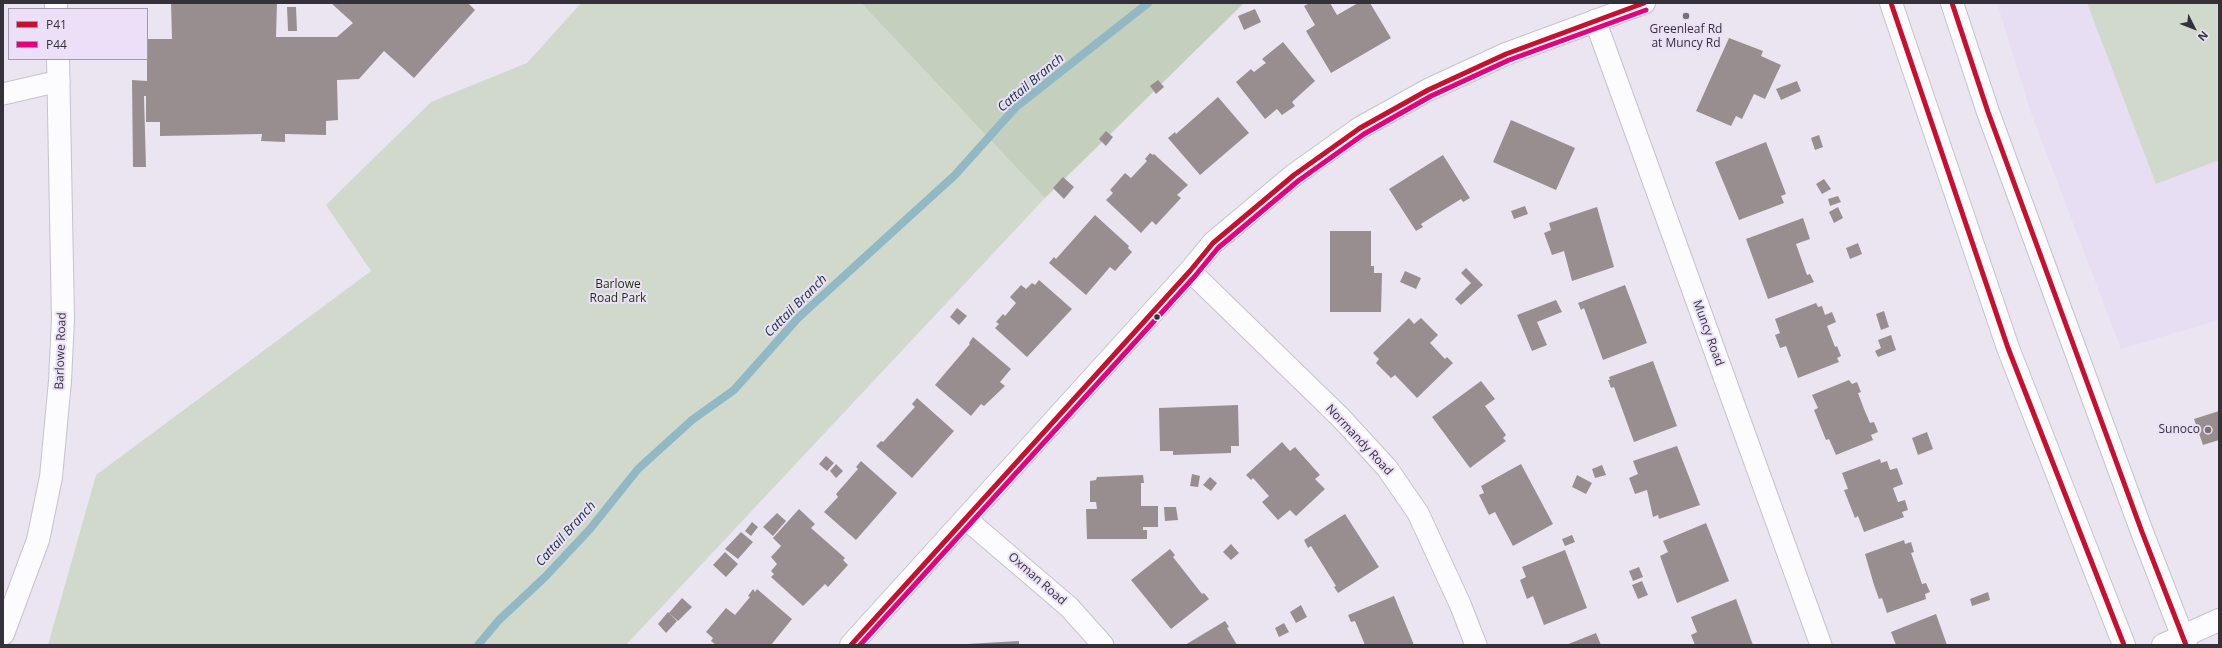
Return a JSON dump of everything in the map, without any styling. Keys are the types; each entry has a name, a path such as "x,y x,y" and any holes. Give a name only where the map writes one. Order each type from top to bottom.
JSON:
{"street":[{"path":"851,645 1190,271 1213,243 1294,175 1360,128 1428,90 1499,57 1644,3"},
{"path":"1890,3 2008,348 2124,645"},
{"path":"1952,3 1988,112 2142,532 2185,641"},
{"name":"Muncy Road","path":"1595,20 1822,645"},
{"name":"Barlowe Road","path":"3,634 38,540 51,477 60,381 63,318 58,60"},
{"path":"3,94 59,81"},
{"name":"Normandy Road","path":"1190,271 1341,418 1387,468 1418,513 1460,604 1476,645"},
{"name":"Oxman Road","path":"966,519 1064,602 1104,645"},
{"path":"2163,645 2185,641 2219,620"}],"shaded area":[{"path":"1997,3 2219,3 2219,320 2121,349 2031,113"}],"green space":[{"name":"Barlowe Road Park","path":"581,3 861,3 1045,198 626,645 48,645 96,475 371,271 326,205 431,102 527,63"},
{"path":"861,3 1244,3 1045,198"},
{"path":"2087,3 2219,3 2219,160 2156,184"}],"building":[{"path":"171,3 277,3 276,37 337,37 353,23 331,3 468,3 475,10 414,78 384,51 359,79 337,80 338,120 326,121 326,135 285,134 285,142 261,141 262,134 160,136 160,122 146,122 146,96 144,96 146,167 133,167 132,80 147,81 148,39 172,39"},
{"path":"1310,3 1330,3 1337,15 1358,3 1370,3 1391,38 1331,73 1306,31 1315,25 1304,6"},
{"path":"287,7 296,7 297,31 288,31"},
{"path":"1255,9 1261,22 1244,30 1238,16"},
{"path":"1729,38 1763,51 1761,56 1781,65 1765,99 1754,94 1742,119 1736,116 1731,126 1696,111"},
{"path":"1283,42 1315,81 1292,102 1295,106 1282,115 1277,109 1265,119 1236,82 1251,69 1254,72 1266,63 1262,59"},
{"path":"1158,80 1164,87 1156,94 1150,86"},
{"path":"1797,81 1801,91 1781,100 1776,89"},
{"path":"1218,97 1249,133 1200,175 1168,138 1175,132 1176,134"},
{"path":"1511,120 1575,148 1556,190 1493,162"},
{"path":"1106,131 1113,137 1106,146 1099,139"},
{"path":"1819,135 1823,147 1815,150 1811,138"},
{"path":"1766,142 1786,194 1781,196 1784,203 1739,220 1715,162"},
{"path":"1150,153 1153,155 1154,154 1188,185 1177,195 1181,198 1156,225 1152,221 1141,233 1106,200 1113,193 1110,190 1125,173 1131,178 1147,161 1145,159"},
{"path":"1443,155 1470,198 1463,202 1461,199 1421,224 1423,227 1416,231 1389,189"},
{"path":"1063,177 1074,187 1064,199 1053,188"},
{"path":"1824,179 1831,189 1822,194 1816,184"},
{"path":"1838,196 1841,202 1830,206 1828,199"},
{"path":"1525,206 1528,214 1514,219 1511,211"},
{"path":"1597,207 1614,267 1572,281 1564,251 1552,255 1544,233 1551,230 1549,223"},
{"path":"1838,207 1843,218 1834,223 1829,212"},
{"path":"1095,215 1129,246 1128,248 1132,252 1115,271 1110,267 1086,295 1049,263 1054,257 1056,259"},
{"path":"1803,218 1810,239 1796,244 1807,275 1810,274 1814,282 1768,299 1746,239"},
{"path":"1330,231 1371,231 1371,266 1374,266 1374,273 1382,273 1381,312 1330,312"},
{"path":"1858,243 1862,254 1850,259 1846,248"},
{"path":"1466,268 1483,285 1461,305 1455,299 1471,283 1461,273"},
{"path":"1405,271 1421,278 1416,289 1400,282"},
{"path":"1039,280 1072,309 1027,357 995,328 999,324 996,322 1003,314 1005,316 1016,303 1010,297 1021,285 1026,289 1032,283 1035,285"},
{"path":"1625,285 1647,343 1603,360 1584,308 1581,310 1578,303"},
{"path":"1556,300 1562,312 1537,322 1547,345 1532,351 1517,315"},
{"path":"1816,303 1818,307 1822,306 1825,315 1832,312 1836,322 1827,326 1835,347 1837,346 1841,356 1837,358 1839,362 1798,378 1786,346 1780,348 1775,335 1780,333 1775,319"},
{"path":"957,308 967,316 959,325 950,317"},
{"path":"1884,311 1889,327 1881,330 1876,314"},
{"path":"1409,318 1414,324 1421,318 1438,335 1430,343 1445,359 1447,357 1453,363 1417,398 1395,375 1391,378 1376,363 1379,359 1373,353"},
{"path":"1891,335 1896,350 1878,357 1875,351 1881,348 1878,340"},
{"path":"973,337 1011,369 1000,382 1005,386 984,406 981,404 971,416 935,385 970,344 969,343"},
{"path":"1653,361 1677,426 1634,442 1614,387 1611,388 1608,380 1610,380 1609,377"},
{"path":"1849,380 1852,384 1857,382 1861,392 1858,393 1864,409 1870,423 1874,422 1878,432 1871,435 1873,440 1836,455 1829,439 1826,440 1814,410 1818,408 1812,395"},
{"path":"1481,381 1495,399 1485,406 1506,435 1503,438 1506,441 1470,468 1432,417"},
{"path":"917,398 954,431 912,478 876,446 881,441 883,442 915,407 912,404"},
{"path":"1238,405 1239,446 1231,446 1231,453 1173,455 1173,451 1160,451 1159,408"},
{"name":"Sunoco","path":"2219,411 2219,440 2203,445 2194,419"},
{"path":"1927,432 1933,449 1918,455 1912,438"},
{"path":"1282,442 1290,451 1295,447 1320,475 1315,479 1325,489 1296,516 1290,510 1278,520 1262,502 1269,496 1253,478 1251,480 1246,475"},
{"path":"1677,446 1700,505 1659,519 1658,515 1653,517 1647,490 1635,494 1629,478 1638,474 1633,461"},
{"path":"826,456 834,463 827,471 819,464"},
{"path":"1880,459 1881,463 1887,461 1890,470 1897,468 1903,484 1893,488 1898,502 1905,500 1908,510 1902,512 1904,517 1864,532 1858,516 1855,518 1844,490 1848,489 1842,473"},
{"path":"861,461 897,493 856,540 824,512 838,497 836,494 858,469 856,467"},
{"path":"836,464 843,471 836,478 830,471"},
{"path":"1521,464 1553,524 1513,546 1495,512 1489,515 1479,495 1484,493 1481,486"},
{"path":"1602,465 1606,475 1595,478 1592,469"},
{"path":"1192,474 1200,476 1198,487 1190,486"},
{"path":"1143,475 1144,483 1141,483 1141,506 1158,506 1158,527 1143,527 1143,530 1147,530 1147,539 1087,539 1086,509 1097,509 1096,502 1090,502 1090,481 1096,480 1097,477"},
{"path":"1577,475 1592,483 1586,494 1572,487"},
{"path":"1210,477 1217,483 1211,491 1203,485"},
{"path":"1164,507 1176,507 1178,520 1165,521"},
{"path":"799,509 815,524 811,528 845,558 843,560 848,565 828,587 825,584 803,606 771,577 774,574 771,571 777,564 771,557 781,546 773,538"},
{"path":"777,513 786,521 773,536 763,527"},
{"path":"1345,514 1379,567 1338,593 1334,587 1336,586 1311,546 1308,548 1304,540"},
{"path":"752,522 758,527 751,536 745,531"},
{"path":"1706,523 1729,581 1677,603 1660,556 1668,552 1663,541"},
{"path":"741,532 753,542 738,559 725,549"},
{"path":"1572,535 1575,542 1565,546 1562,539"},
{"path":"1904,540 1905,544 1911,542 1914,552 1911,553 1922,584 1926,583 1930,592 1925,594 1926,599 1887,613 1882,598 1879,599 1865,554"},
{"path":"1231,544 1239,553 1231,560 1223,552"},
{"path":"1170,549 1175,555 1173,557 1202,594 1204,593 1209,599 1171,629 1131,580"},
{"path":"1565,550 1587,608 1544,625 1533,596 1527,599 1520,580 1526,577 1522,567"},
{"path":"725,552 738,564 726,577 713,565"},
{"path":"1639,567 1643,577 1633,581 1629,571"},
{"path":"1642,581 1648,595 1638,599 1632,585"},
{"path":"753,589 755,592 757,589 792,619 771,645 716,645 711,641 713,638 706,632 726,608 735,615 750,597 748,596"},
{"path":"1988,592 1990,600 1972,606 1970,599"},
{"path":"1394,596 1414,645 1365,645 1355,621 1351,622 1348,615"},
{"path":"682,598 692,607 678,621 669,613"},
{"path":"1736,599 1753,645 1695,645 1691,635 1697,632 1691,617"},
{"path":"1301,605 1307,617 1296,623 1290,612"},
{"path":"668,612 677,621 666,633 658,624"},
{"path":"1936,614 1947,645 1896,645 1891,632"},
{"path":"1225,621 1229,627 1227,628 1237,645 1185,645"},
{"path":"1284,623 1289,632 1279,637 1275,628"},
{"path":"1596,633 1601,645 1566,645"},
{"path":"1019,641 1019,645 967,645 967,644"}],"waterway":[{"name":"Cattail Branch","path":"478,645 499,620 545,577 590,529 638,469 692,420 734,390 798,318 955,175 1016,107 1148,3"}],"transit line":[{"name":"P41","path":"851,645 1190,271 1213,243 1294,175 1360,128 1428,90 1506,54 1644,3"},
{"name":"P41","path":"1891,3 2008,348 2124,645"},
{"name":"P41","path":"1952,3 1988,112 2142,532 2186,645"},
{"name":"P44","path":"860,645 1195,276 1218,248 1298,181 1364,134 1431,96 1509,60 1646,10"}],"place":[{"name":"Greenleaf Rd at Muncy Rd","path":"1686,16"},
{"name":"Sunoco","path":"2208,430"}]}
